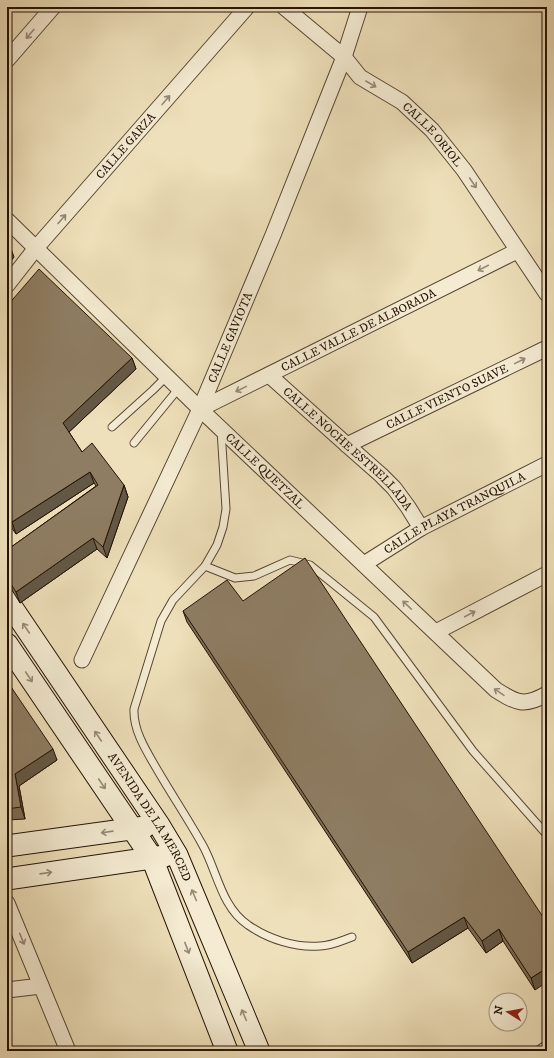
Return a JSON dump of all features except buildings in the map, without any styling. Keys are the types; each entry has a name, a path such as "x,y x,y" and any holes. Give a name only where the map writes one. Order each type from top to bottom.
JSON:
{"street":[{"path":"7,60 53,7"},
{"name":"CALLE GARZA","path":"7,285 36,248 246,7"},
{"name":"CALLE ORIOL","path":"284,7 344,57 360,77 402,102 432,130 464,170 547,294"},
{"name":"CALLE GAVIOTA","path":"82,660 200,409 344,57 360,7"},
{"name":"CALLE QUETZAL","path":"7,220 200,409 496,690 519,703 541,697"},
{"name":"CALLE VALLE DE ALBORADA","path":"200,409 517,251"},
{"name":"CALLE VIENTO SUAVE","path":"346,445 547,348"},
{"name":"CALLE NOCHE ESTRELLADA","path":"269,375 394,488 421,528"},
{"name":"CALLE PLAYA TRANQUILA","path":"364,564 421,528 547,464"},
{"path":"436,632 547,574"},
{"name":"AVENIDA DE LA MERCED","path":"7,600 159,825 177,855 259,1051"},
{"name":"AVENIDA DE LA MERCED","path":"7,644 152,858 227,1051"},
{"path":"7,846 159,825"},
{"path":"7,879 177,855"},
{"path":"7,903 68,1051"},
{"path":"7,990 41,986"}],"lane":[{"path":"112,427 167,376"},
{"path":"134,443 179,388"},
{"path":"220,428 226,509 223,527 217,545 205,566 173,600 161,621 134,709 136,726 144,746 203,845 220,887 233,910 246,924 262,934 285,942 304,946 335,944 352,937"},
{"path":"205,566 235,578 254,576 290,560 310,565 374,617 473,751 547,835"},
{"path":"537,1051 547,1044"}]}
